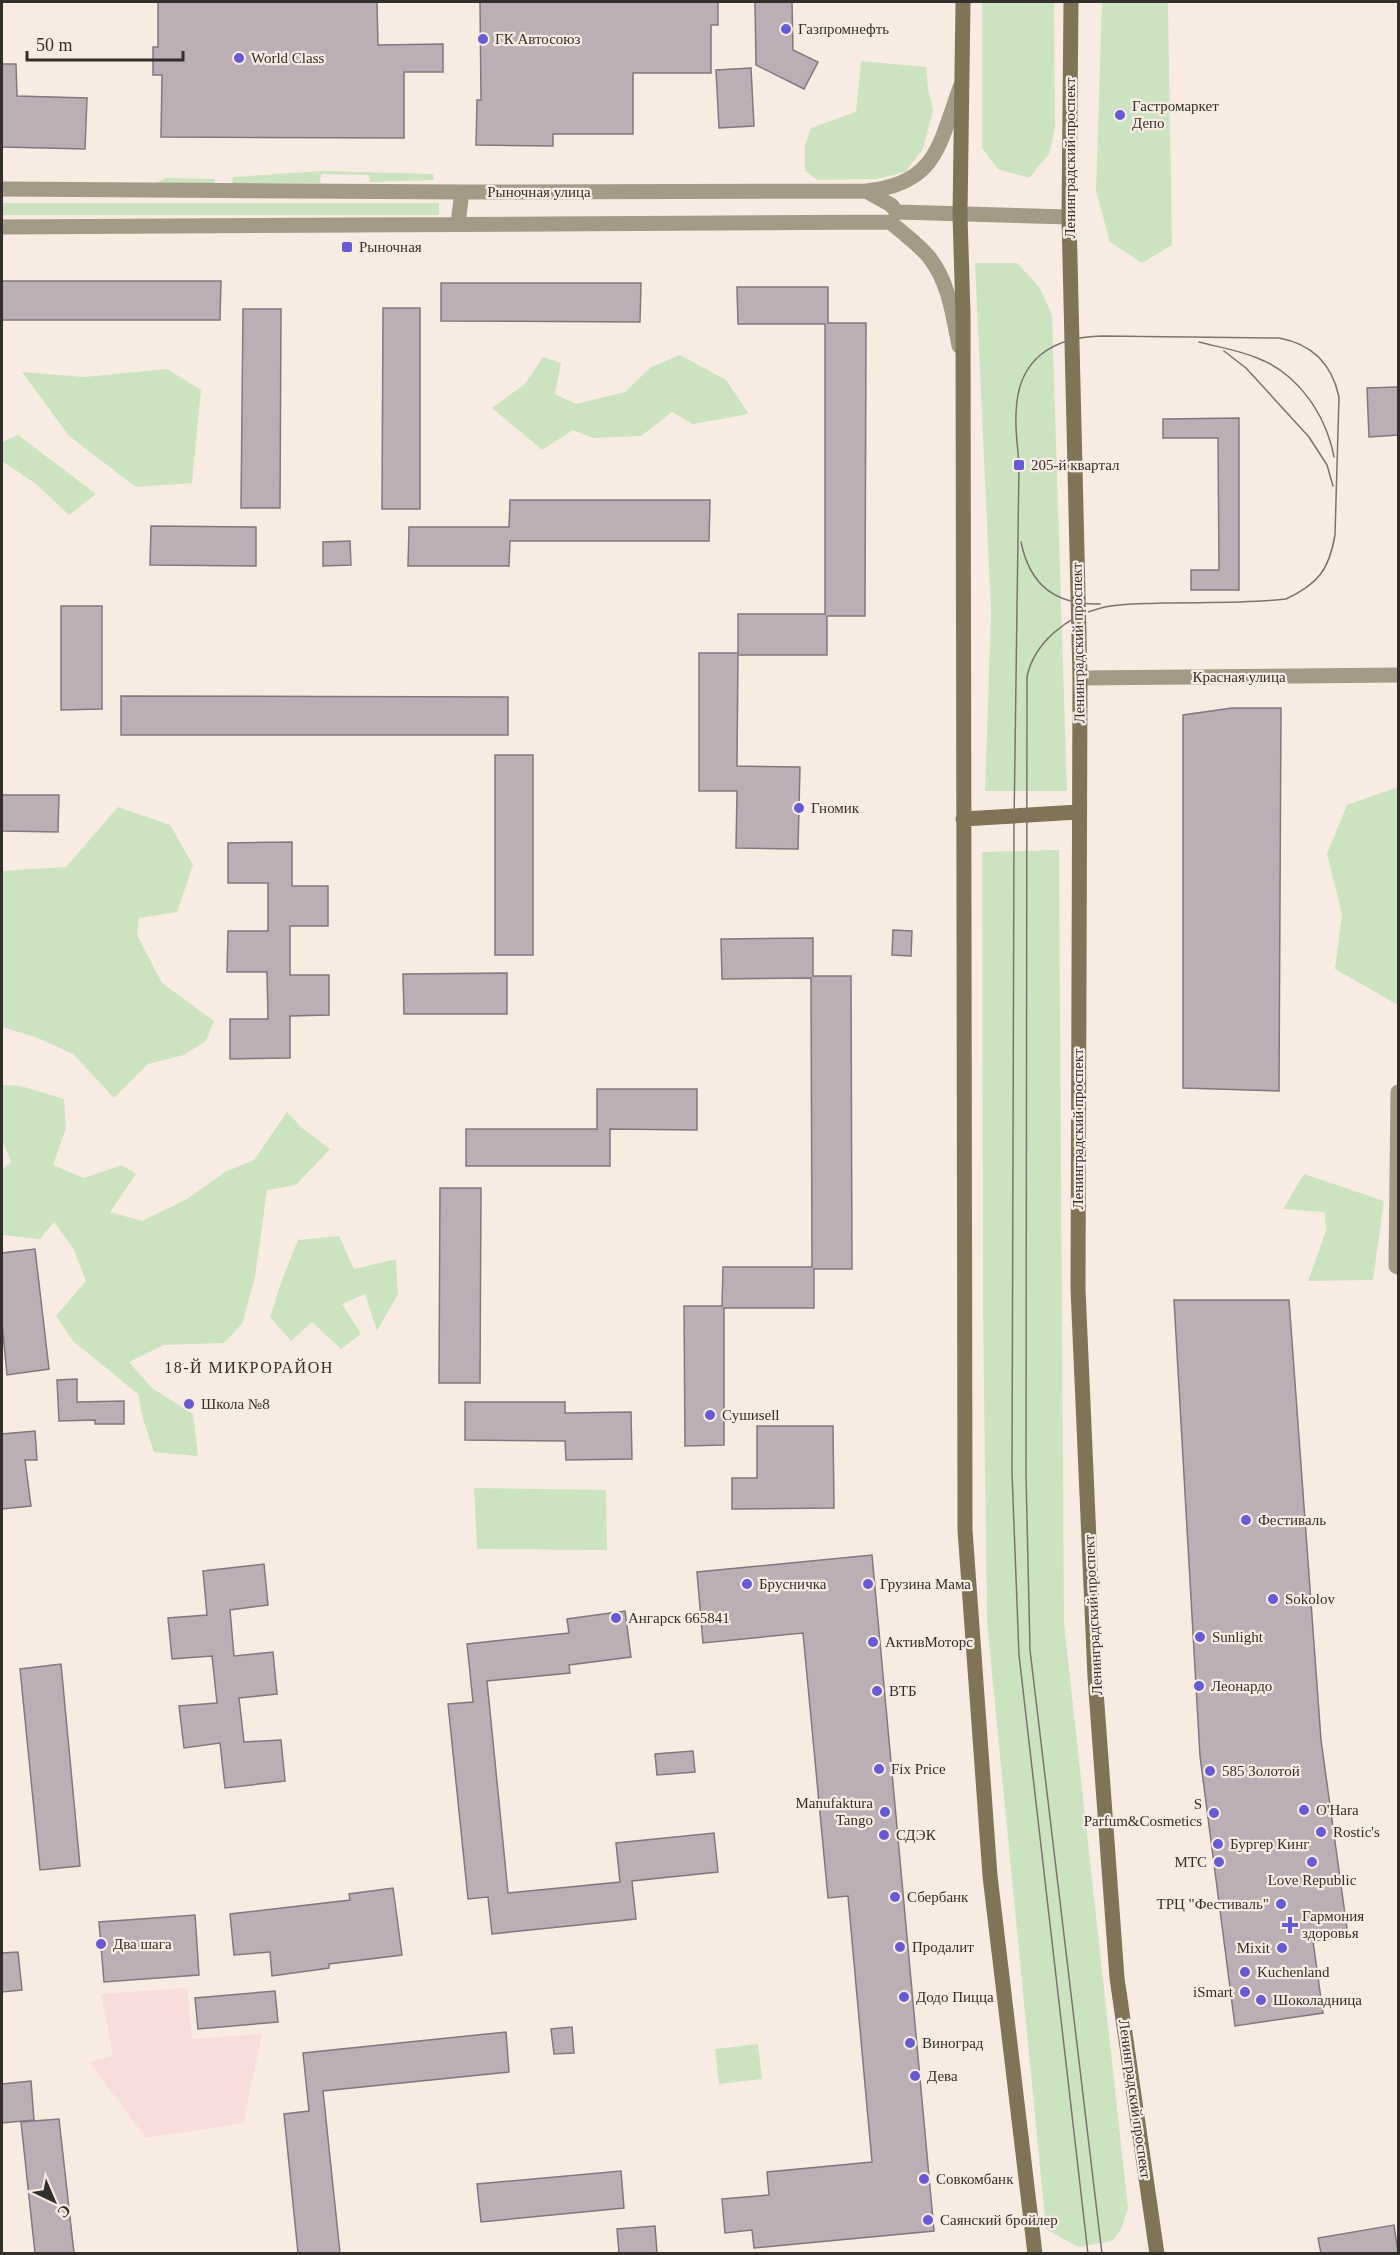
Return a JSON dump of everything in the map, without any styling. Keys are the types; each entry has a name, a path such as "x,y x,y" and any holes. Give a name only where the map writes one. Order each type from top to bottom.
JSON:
{"main road":[{"path":"963,2 960,215 963,360 965,1530 990,1876 1035,2253"},
{"name":"Ленинградский проспект","path":"1071,2 1069,217 1080,678 1078,1289 1095,1677 1117,1978 1157,2253"},
{"path":"963,819 1078,812"}],"street":[{"name":"Рыночная улица","path":"2,189 462,192 866,191 887,189 905,182 926,167 937,151 963,80"},
{"path":"866,191 891,205 894,217 940,274 963,360"},
{"path":"458,223 462,192"},
{"name":"Рыночная улица","path":"2,227 219,227 960,215 1069,217"},
{"name":"Красная улица","path":"1080,678 1398,675"},
{"path":"1398,1092 1396,1266 1398,1266"}],"shaded area":[{"path":"187,1988 192,2039 262,2034 243,2123 146,2138 89,2062 113,2056 101,1994"}],"green space":[{"path":"982,2 1054,2 1055,128 1049,154 1029,178 998,169 982,148"},
{"path":"1102,2 1168,2 1172,245 1142,263 1110,242 1096,191"},
{"path":"861,61 926,67 933,110 923,149 905,172 877,179 818,180 805,171 805,145 811,128 856,112"},
{"path":"321,171 433,174 434,180 370,182 369,175 321,174 320,183 232,184 233,177"},
{"path":"166,178 215,179 215,184 152,185"},
{"path":"2,203 439,203 439,215 2,215"},
{"path":"975,263 1017,263 1040,288 1052,315 1067,791 985,791 991,611"},
{"path":"680,355 726,380 749,414 693,424 672,412 641,436 593,438 573,430 542,450 492,408 525,384 543,357 561,363 555,394 576,404 625,392 651,367"},
{"path":"167,369 201,390 192,483 136,487 69,436 22,372 84,377"},
{"path":"18,435 96,494 69,515 36,484 2,461 2,442"},
{"path":"1398,787 1398,1005 1335,969 1342,914 1327,854 1347,805"},
{"path":"118,807 170,825 193,865 177,912 139,918 137,935 162,983 214,1021 206,1041 184,1055 148,1064 114,1098 73,1054 38,1038 2,1027 2,871 66,867"},
{"path":"1059,850 1064,1623 1128,2208 1121,2230 1112,2241 1078,2247 1046,2229 987,1622 983,1312 982,852"},
{"path":"2,1085 21,1086 64,1099 66,1128 53,1165 84,1178 122,1165 136,1174 110,1212 142,1221 187,1199 225,1172 254,1160 287,1112 302,1128 330,1149 296,1185 267,1190 255,1277 242,1324 224,1343 164,1345 129,1362 152,1388 193,1414 198,1456 154,1452 143,1419 138,1394 73,1341 56,1316 86,1281 73,1248 54,1222 40,1239 2,1235 2,1169 11,1162 2,1139"},
{"path":"1304,1174 1384,1201 1373,1280 1308,1281 1326,1231 1325,1212 1283,1209"},
{"path":"339,1236 354,1269 396,1259 398,1294 377,1331 365,1294 342,1304 361,1334 341,1349 312,1322 291,1341 270,1317 298,1240"},
{"path":"474,1488 606,1490 607,1550 477,1549"},
{"path":"758,2044 762,2079 719,2084 715,2049"}],"building":[{"path":"158,2 377,2 378,45 443,44 443,72 404,72 404,138 161,137 162,75 153,75 153,47 158,47"},
{"path":"480,2 718,2 718,25 711,25 711,73 633,73 633,134 553,134 553,146 476,145 477,100 481,100"},
{"path":"755,2 792,2 793,50 818,62 804,89 756,65"},
{"path":"2,64 16,64 17,96 87,98 85,149 2,147"},
{"path":"751,68 754,126 719,128 716,70"},
{"path":"2,281 221,281 220,320 2,320"},
{"path":"441,283 641,283 640,322 441,321"},
{"path":"737,287 828,287 828,323 866,323 865,616 827,616 827,655 738,655 737,766 800,767 798,849 736,848 737,791 699,791 699,653 738,653 738,614 825,614 825,324 738,324"},
{"path":"383,308 420,308 420,509 382,509"},
{"path":"243,309 281,309 280,508 241,508"},
{"path":"1398,387 1398,435 1369,437 1367,388"},
{"path":"1239,418 1239,590 1191,590 1191,570 1219,570 1218,438 1163,438 1163,419"},
{"path":"510,500 710,500 709,541 510,541 509,566 408,566 409,527 509,527"},
{"path":"151,526 256,527 256,566 150,565"},
{"path":"350,541 351,565 323,566 323,542"},
{"path":"61,606 102,606 102,709 61,710"},
{"path":"121,696 508,697 508,735 121,735"},
{"path":"1232,708 1281,708 1279,1091 1183,1088 1183,715"},
{"path":"495,755 533,755 533,955 495,955"},
{"path":"2,795 59,795 58,832 2,831"},
{"path":"292,842 292,886 328,886 328,926 290,926 290,975 329,975 329,1015 290,1016 290,1058 230,1059 230,1019 268,1019 267,972 227,972 228,931 268,931 268,883 228,883 228,843"},
{"path":"893,930 912,931 911,956 892,955"},
{"path":"813,938 813,976 851,976 852,1269 814,1269 814,1308 724,1308 724,1445 685,1446 684,1306 722,1306 723,1267 812,1267 811,978 722,979 721,939"},
{"path":"507,973 507,1014 404,1014 403,974"},
{"path":"597,1089 697,1089 697,1130 610,1129 610,1166 466,1166 466,1129 597,1129"},
{"path":"440,1188 481,1188 480,1383 439,1383"},
{"path":"35,1249 49,1369 7,1375 2,1323 2,1253"},
{"name":"Фестиваль","path":"1174,1300 1289,1300 1321,1740 1348,1936 1313,1941 1323,2013 1235,2026 1200,1756"},
{"path":"77,1379 77,1402 124,1401 124,1424 95,1424 95,1420 59,1421 57,1380"},
{"path":"465,1402 565,1402 565,1413 631,1412 632,1459 566,1460 565,1441 465,1440"},
{"path":"757,1426 833,1426 834,1508 732,1509 732,1478 757,1478"},
{"path":"35,1431 37,1460 25,1460 31,1506 2,1509 2,1434"},
{"path":"872,1555 934,2231 754,2248 752,2230 725,2233 722,2199 769,2195 767,2172 872,2162 848,1896 828,1898 803,1633 703,1643 697,1572"},
{"path":"264,1564 268,1605 230,1610 234,1656 273,1652 277,1694 239,1698 244,1742 281,1740 285,1781 225,1788 220,1743 184,1748 179,1706 217,1703 212,1656 172,1659 168,1618 207,1615 203,1571"},
{"path":"625,1611 631,1657 569,1665 570,1673 487,1681 508,1893 620,1882 616,1843 714,1833 718,1872 632,1881 636,1919 492,1934 488,1897 468,1899 448,1704 473,1702 467,1644 569,1633 567,1619"},
{"path":"61,1664 80,1866 40,1870 20,1669"},
{"path":"693,1751 695,1772 657,1775 655,1754"},
{"path":"393,1888 402,1955 329,1964 329,1968 272,1976 270,1952 234,1955 230,1914 350,1900 349,1894"},
{"path":"195,1915 199,1975 104,1982 99,1922"},
{"path":"18,1952 22,1990 2,1992 2,1953"},
{"path":"275,1991 278,2022 198,2029 195,1998"},
{"path":"572,2027 574,2053 554,2054 551,2029"},
{"path":"506,2032 509,2072 323,2091 340,2253 298,2253 284,2114 309,2111 303,2053"},
{"path":"31,2081 34,2120 2,2123 2,2084"},
{"path":"59,2119 74,2253 35,2253 21,2122"},
{"path":"621,2171 624,2208 481,2222 477,2184"},
{"path":"1394,2225 1398,2253 1321,2253 1318,2238"},
{"path":"655,2226 657,2253 619,2253 617,2229"}],"tram line":[{"path":"1088,2254 1019,1655 1012,1473 1014,824 1019,465 1016,414 1018,395 1030,365 1053,347 1068,341 1102,336 1279,338 1301,345 1319,357 1326,365 1339,397 1335,535 1329,558 1320,575 1306,588 1286,599 1124,604 1089,612 1076,617 1054,632 1037,653 1027,677 1026,1475 1030,1650 1102,2254"},
{"path":"1199,342 1250,355 1285,374 1308,397 1317,411 1334,457"},
{"path":"1224,351 1246,368 1309,437 1327,465 1333,486"},
{"path":"1021,542 1031,570 1047,590 1070,601 1100,604"}],"place":[{"name":"Газпромнефть","path":"786,29"},
{"name":"ГК Автосоюз","path":"483,39"},
{"name":"World Class","path":"239,58"},
{"name":"Гастромаркет Депо","path":"1120,115"},
{"name":"Рыночная","path":"347,247"},
{"name":"205-й квартал","path":"1019,465"},
{"name":"Гномик","path":"799,808"},
{"name":"Школа №8","path":"189,1404"},
{"name":"Сушиsell","path":"710,1415"},
{"name":"Фестиваль","path":"1246,1520"},
{"name":"Брусничка","path":"747,1584"},
{"name":"Грузина Мама","path":"868,1584"},
{"name":"Sokolov","path":"1273,1599"},
{"name":"Ангарск 665841","path":"616,1618"},
{"name":"Sunlight","path":"1200,1637"},
{"name":"АктивМоторс","path":"873,1642"},
{"name":"Леонардо","path":"1199,1686"},
{"name":"ВТБ","path":"877,1691"},
{"name":"Fix Price","path":"879,1769"},
{"name":"585 Золотой","path":"1210,1771"},
{"name":"O'Hara","path":"1304,1810"},
{"name":"Manufaktura Tango","path":"885,1812"},
{"name":"S Parfum&Cosmetics","path":"1214,1813"},
{"name":"Rostic's","path":"1321,1832"},
{"name":"СДЭК","path":"884,1835"},
{"name":"Бургер Кинг","path":"1218,1844"},
{"name":"МТС","path":"1219,1862"},
{"name":"Love Republic","path":"1312,1862"},
{"name":"Сбербанк","path":"895,1897"},
{"name":"ТРЦ \"Фестиваль\"","path":"1281,1904"},
{"name":"Гармония здоровья","path":"1290,1925"},
{"name":"Два шага","path":"101,1944"},
{"name":"Продалит","path":"900,1947"},
{"name":"Mixit","path":"1282,1948"},
{"name":"Kuchenland","path":"1245,1972"},
{"name":"iSmart","path":"1245,1992"},
{"name":"Додо Пицца","path":"904,1997"},
{"name":"Шоколадница","path":"1261,2000"},
{"name":"Виноград","path":"910,2043"},
{"name":"Дева","path":"915,2076"},
{"name":"Совкомбанк","path":"924,2179"},
{"name":"Саянский бройлер","path":"928,2220"}],"district":[{"name":"18-Й МИКРОРАЙОН","path":"249,1367"}]}
